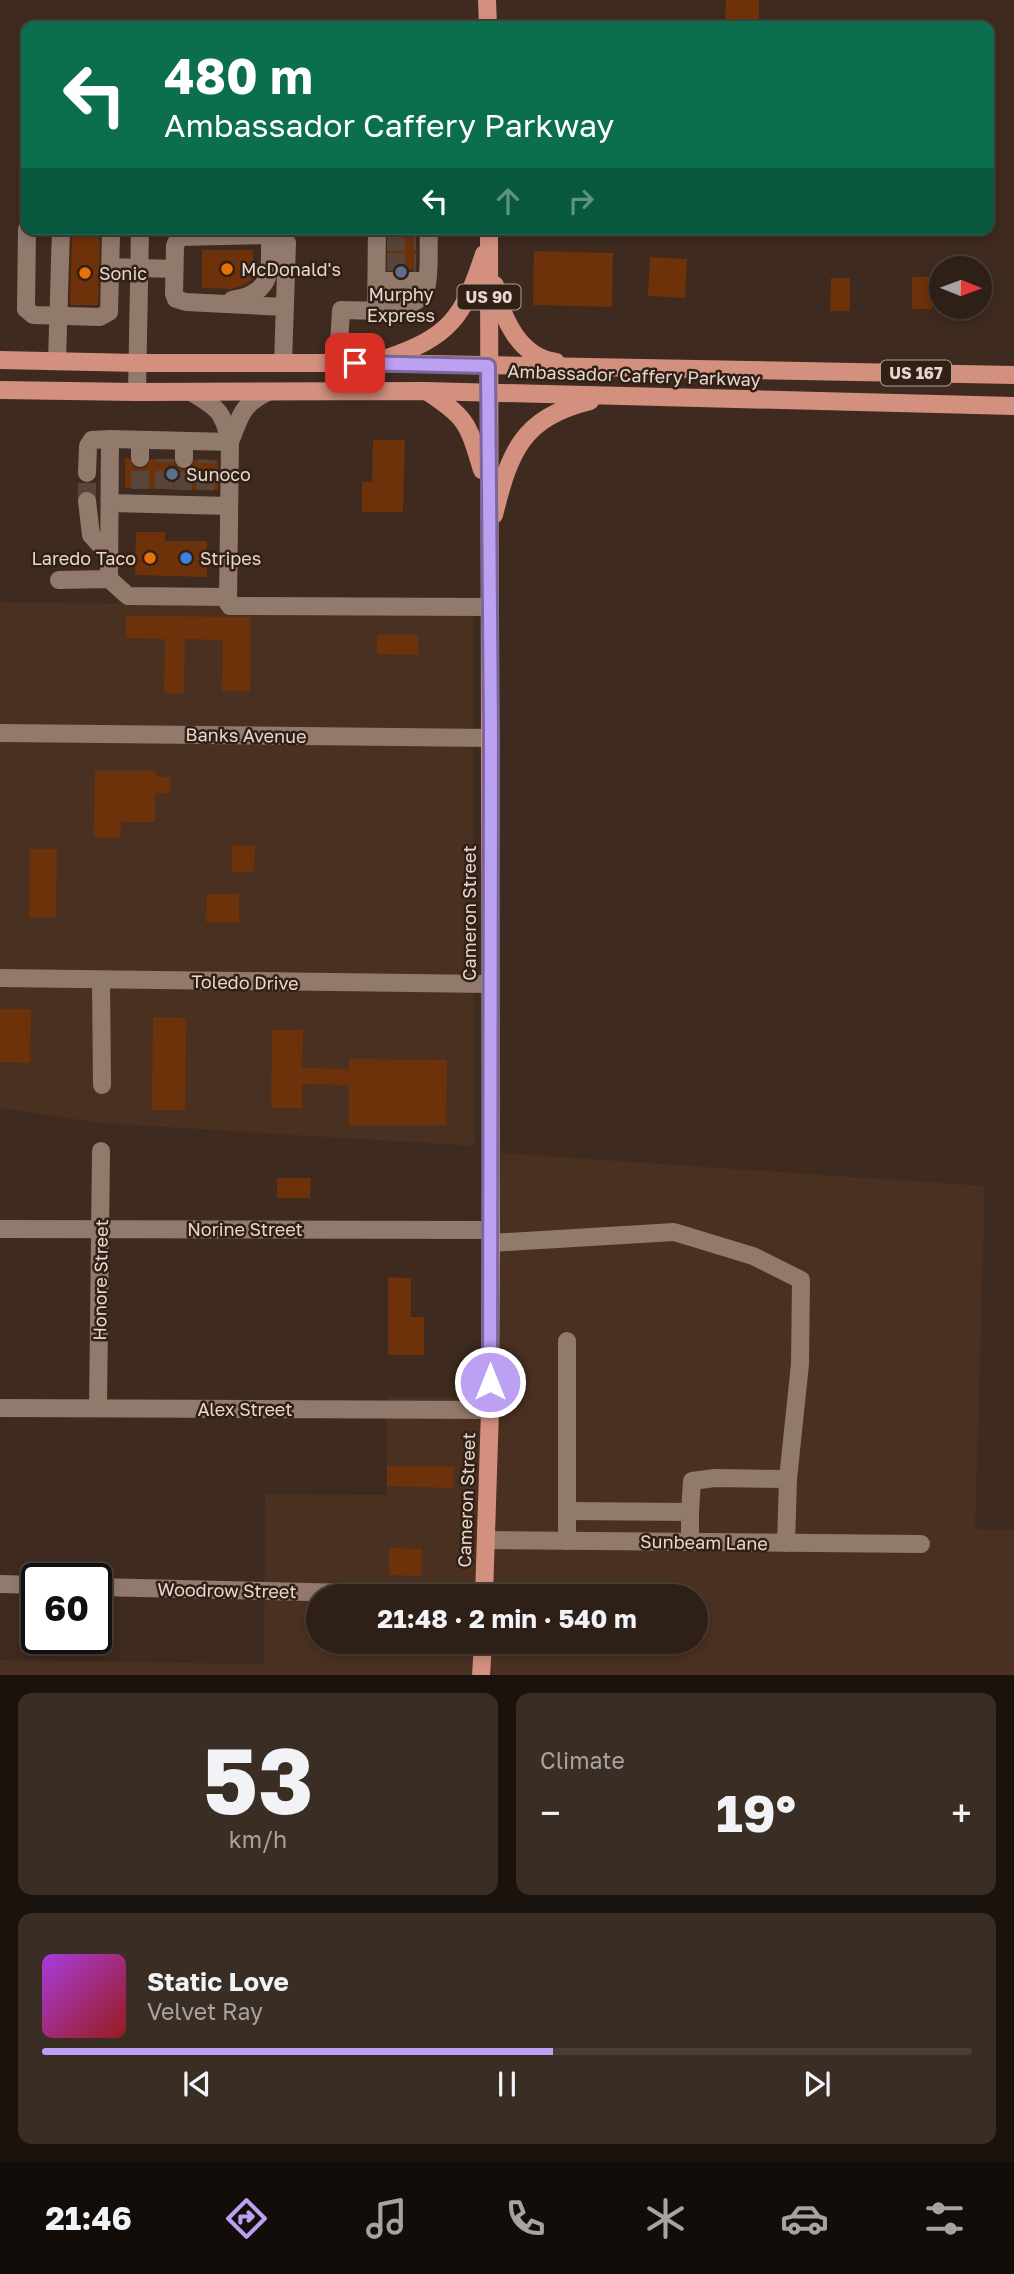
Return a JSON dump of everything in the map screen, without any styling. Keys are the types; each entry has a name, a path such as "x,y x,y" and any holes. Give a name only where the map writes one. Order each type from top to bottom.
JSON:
{"main road":[{"path":"487,0 488,21"},
{"path":"373,363 425,343 442,333 455,319 474,285 488,235"},
{"name":"Cameron Street","path":"484,1584 490,1410 491,1236 489,235"},
{"path":"489,258 499,303 509,328 527,349 547,361 601,369"},
{"name":"Ambassador Caffery Parkway","path":"0,358 57,362 373,363 1014,375"},
{"name":"Ambassador Caffery Parkway","path":"0,390 426,391 1014,406"},
{"path":"426,391 448,405 467,425 488,492"},
{"path":"489,535 510,460 522,439 534,426 559,411 615,395"},
{"path":"481,1675 482,1654"}],"street":[{"path":"27,235 26,309 33,315 100,317 109,312 111,235"},
{"path":"57,362 61,235"},
{"path":"137,392 140,235"},
{"path":"212,304 250,297 264,285 270,273 270,235"},
{"path":"283,363 285,307 287,243 281,237 270,235 179,237 175,246 174,268 174,294 177,299 212,304 285,307"},
{"path":"376,310 377,281 382,262 381,238"},
{"path":"338,363 341,310 392,310 418,302 427,287 423,269 425,238"},
{"path":"110,267 174,268"},
{"path":"377,281 423,269"},
{"path":"87,473 88,446 92,440 140,440 165,450 184,441 207,450 230,442 242,412 251,400 268,391"},
{"path":"191,392 217,407 227,425 230,442 230,606 490,607"},
{"path":"109,579 110,439"},
{"path":"140,440 140,458"},
{"path":"184,441 184,459"},
{"path":"110,503 139,496 183,497 205,498 229,506"},
{"path":"87,501 91,535 109,555"},
{"path":"59,580 109,579 128,596 228,597"},
{"name":"Banks Avenue","path":"0,733 491,738"},
{"name":"Toledo Drive","path":"0,978 490,984"},
{"path":"101,980 102,1085"},
{"name":"Honore Street","path":"98,1408 101,1151"},
{"name":"Norine Street","path":"0,1229 491,1236 674,1232 753,1256 801,1280 800,1364 788,1479"},
{"path":"567,1341 567,1541"},
{"name":"Alex Street","path":"0,1408 490,1410"},
{"path":"690,1542 692,1481 715,1478 788,1479 786,1543"},
{"path":"567,1511 690,1512"},
{"name":"Sunbeam Lane","path":"486,1541 921,1544"},
{"path":"0,1584 21,1585"},
{"name":"Woodrow Street","path":"112,1587 306,1592"}],"shaded area":[{"path":"0,602 473,610 474,1146 101,1123 0,1108"},
{"path":"501,1153 985,1186 975,1529 1014,1530 1014,1675 0,1675 0,1660 264,1664 265,1494 387,1495 387,1397 499,1397"}],"building":[{"path":"726,0 759,0 759,21 725,21"},
{"path":"97,235 100,239 98,305 70,305 72,236"},
{"path":"388,235 416,235 415,270 388,270"},
{"name":"McDonald's","path":"202,250 253,250 253,279 231,289 202,288"},
{"path":"534,251 613,253 612,307 533,305"},
{"path":"650,257 687,259 685,298 648,296"},
{"path":"912,277 929,277 929,309 912,309"},
{"path":"831,278 850,278 850,311 830,311"},
{"path":"373,440 405,440 403,512 362,512 362,482 372,482"},
{"name":"Sunoco","path":"125,458 129,458 134,467 139,469 146,467 151,459 173,459 175,465 183,470 190,468 195,459 218,460 218,490 125,488"},
{"path":"136,532 165,532 165,541 207,541 207,577 135,575"},
{"path":"126,616 251,617 250,691 222,691 223,640 185,639 184,693 164,693 165,639 126,638"},
{"path":"377,635 418,635 418,655 377,654"},
{"path":"95,771 156,771 156,777 171,777 170,793 155,793 155,822 121,822 120,838 94,837"},
{"path":"232,845 255,846 254,872 232,872"},
{"path":"30,849 57,849 56,917 29,917"},
{"path":"207,894 239,894 239,923 206,922"},
{"path":"0,1009 31,1009 30,1063 0,1062"},
{"path":"153,1017 186,1018 185,1110 152,1110"},
{"path":"272,1030 303,1030 302,1068 349,1069 349,1059 447,1060 446,1125 349,1125 349,1085 302,1084 302,1108 271,1108"},
{"path":"277,1178 311,1178 310,1198 277,1198"},
{"path":"388,1277 411,1278 411,1317 424,1317 424,1355 388,1355"},
{"path":"387,1466 454,1467 453,1488 387,1486"},
{"path":"389,1548 422,1549 421,1576 389,1575"}],"tunnel":[{"path":"387,242 416,242"},
{"path":"387,262 416,263"},
{"path":"140,458 140,489"},
{"path":"164,489 165,459"},
{"path":"183,490 184,459"},
{"path":"205,490 207,460"},
{"path":"87,473 87,501"}],"place":[{"name":"McDonald's","path":"227,269"},
{"name":"Murphy Express","path":"401,272"},
{"name":"Sonic","path":"85,273"},
{"name":"Sunoco","path":"172,474"},
{"name":"Laredo Taco","path":"150,558"},
{"name":"Stripes","path":"186,558"}],"route":[{"path":"355,363 488,366 491,738 490,1382"}]}
